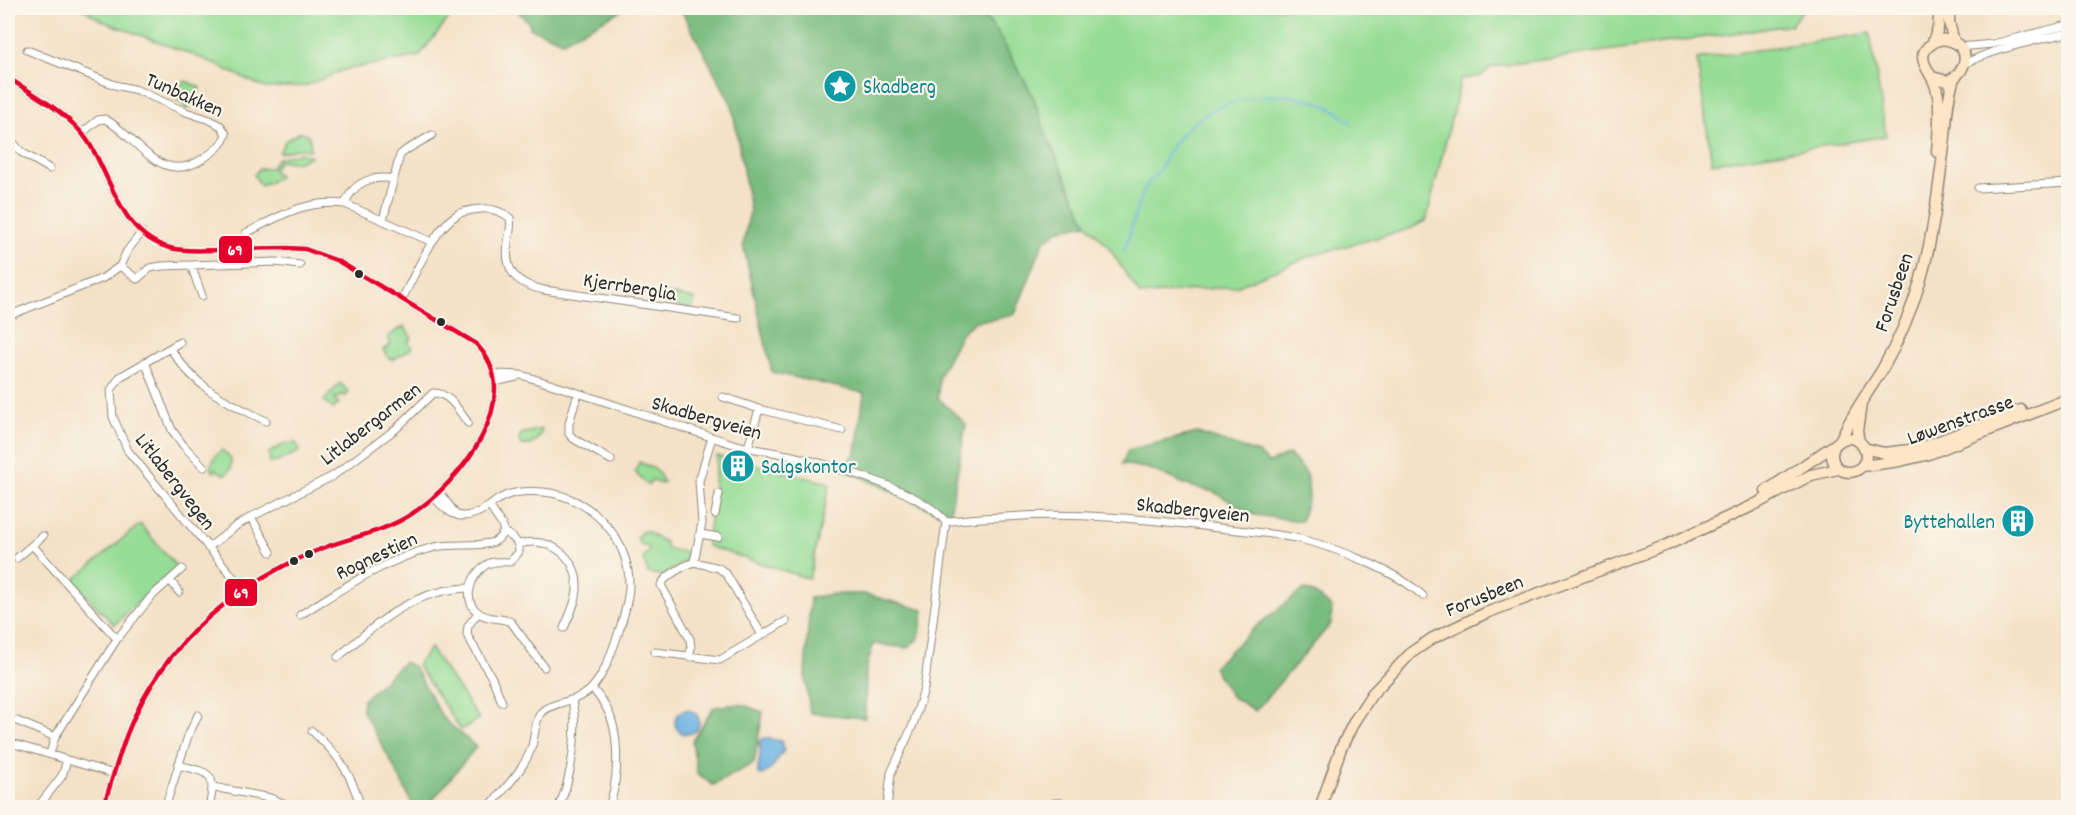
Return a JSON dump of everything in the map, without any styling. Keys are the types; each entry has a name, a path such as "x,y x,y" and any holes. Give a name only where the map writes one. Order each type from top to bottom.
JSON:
{"main road":[{"path":"1940,8 1938,28 1933,42 1924,53 1923,62 1927,72 1939,80 1959,75 1965,58 1957,44 1949,8"},
{"path":"1933,42 1940,40 1957,44"},
{"name":"Forusbeen","path":"1932,77 1938,104 1938,188"},
{"name":"Forusbeen","path":"1743,509 1750,501 1838,442 1852,414 1893,349 1913,304 1928,250 1944,143 1948,97 1954,78"},
{"name":"Løwenstrasse","path":"1862,445 1884,453 1918,449 2068,391"},
{"name":"Løwenstrasse","path":"1862,466 1900,462 1926,455 2068,399"},
{"name":"Forusbeen","path":"1862,401 1857,425 1862,445"},
{"path":"1846,438 1862,445 1865,460 1862,466 1849,473 1838,469 1832,460 1833,449 1838,442 1846,438"},
{"name":"Forusbeen","path":"1320,807 1341,748 1372,694 1412,652 1433,638 1459,624 1667,545 1752,506 1811,475 1838,469"}],"street":[{"path":"1957,44 1993,44 2068,25"},
{"path":"1964,64 1997,50 2068,33"},
{"name":"Tunbakken","path":"27,50 115,85 137,90 210,120 221,126 226,134 221,145 207,157 190,166 170,168 146,154 121,129 105,119 99,120 82,133"},
{"path":"8,78 57,109 82,133 100,161 121,206 132,223 160,245 185,250 305,249 338,261 475,343 487,357 494,378 496,396 485,430 463,464 423,507 390,526 313,552 244,590 196,628 153,682 127,734 103,807"},
{"path":"383,220 401,153 432,135"},
{"path":"8,136 21,152 50,169"},
{"path":"345,204 352,189 366,180 375,177 394,179"},
{"path":"1978,188 2068,183"},
{"path":"246,234 297,207 319,203 345,204 432,242 402,299"},
{"name":"Kjerrberglia","path":"432,242 457,215 479,209 490,209 502,212 512,222 507,258 510,269 524,284 544,290 738,318"},
{"path":"8,213 8,224"},
{"path":"8,316 103,278 120,266 127,251 142,232"},
{"path":"120,266 136,279 154,266 276,262 300,265"},
{"path":"191,265 202,296"},
{"name":"Litlabergvegen","path":"180,342 120,376 111,390 111,406 119,435 128,451 244,590"},
{"path":"170,348 196,382 217,396 266,421"},
{"name":"Litlabergvegen","path":"145,362 172,430 204,467"},
{"name":"Skadbergveien","path":"494,378 521,375 748,448 787,455 858,475 919,499 934,509 946,522 1037,514 1087,515 1191,524 1299,539 1352,557 1408,583 1423,596"},
{"name":"Litlabergarmen","path":"208,548 251,517 333,476 397,428 433,393 438,392 447,397 468,423"},
{"path":"578,393 569,423 569,434 611,460"},
{"path":"723,397 759,409 842,430"},
{"path":"748,448 759,409"},
{"path":"694,562 702,514 699,481 712,437"},
{"path":"436,495 456,516 465,518 490,507 501,497 513,492 556,494 594,512 617,540 628,572 626,607 608,662 592,688 572,701 542,711 538,716 530,751 507,786 488,807"},
{"path":"715,514 719,494"},
{"path":"490,507 504,532 519,544 518,554 510,562 494,562 484,566 475,576 469,588 471,603 478,613 511,622 544,667"},
{"path":"251,517 271,552"},
{"path":"887,807 891,773 913,725 924,689 946,522"},
{"name":"Rognestien","path":"300,615 359,578 423,550 442,546 490,543 499,539 504,532"},
{"path":"700,534 718,537"},
{"path":"17,558 43,536"},
{"path":"519,544 530,542 555,547 570,560 577,590 564,628"},
{"path":"33,546 117,639"},
{"path":"689,657 690,639 661,585 665,579 694,562 719,568 728,575 762,636"},
{"path":"50,754 55,737 117,639 151,597 182,569"},
{"path":"170,580 179,592"},
{"path":"338,657 405,604 443,591 469,588"},
{"path":"478,613 468,626 467,636 492,678 502,702"},
{"path":"655,652 720,660 786,621"},
{"path":"592,688 609,712 614,728 616,780 608,807"},
{"path":"558,807 563,797 574,738 572,701"},
{"path":"165,807 188,736 198,715"},
{"path":"17,721 55,737"},
{"path":"312,731 338,756 347,769 362,807"},
{"path":"8,742 114,774"},
{"path":"37,807 62,776 67,760"},
{"path":"178,765 208,773 213,787 209,807"},
{"path":"213,787 270,798 295,807"},
{"path":"1044,807 1055,802 1063,802 1073,807"}],"green space":[{"path":"81,8 457,8 419,56 343,70 305,86 265,88 206,60 103,21"},
{"path":"515,8 626,8 563,41 530,28 530,24"},
{"path":"680,8 976,8 996,30 1033,96 1046,135 1087,224 1061,229 1044,241 1015,314 976,321 962,332 939,376 938,398 966,424 949,518 842,468 856,452 864,393 772,372 743,245 750,211 732,105"},
{"path":"976,8 1804,8 1791,25 1491,67 1481,76 1461,79 1426,221 1409,229 1310,256 1238,286 1140,295 1107,245 1087,224 1046,135 1033,96 996,30"},
{"path":"1870,33 1886,136 1712,163 1697,59"},
{"path":"185,81 200,87 194,104 188,109 171,95"},
{"path":"300,132 308,136 310,150 297,149 279,153 285,141"},
{"path":"299,153 311,156 298,162 279,161 273,170 279,177 261,186 254,175 259,169 270,168 278,158"},
{"path":"669,294 695,299 692,309 667,305"},
{"path":"404,326 412,338 408,341 412,348 393,360 389,359 383,350 391,344 387,337"},
{"path":"340,383 349,392 345,397 342,394 334,399 339,403 333,409 324,401"},
{"path":"542,429 535,442 521,445 519,439 521,434"},
{"path":"1197,433 1258,453 1269,463 1289,454 1306,473 1309,494 1301,521 1254,515 1214,492 1189,486 1150,469 1122,464 1128,450"},
{"path":"286,443 296,443 300,451 270,463 269,453"},
{"path":"222,450 231,458 231,469 225,475 215,469 214,472 210,468 215,456"},
{"path":"717,456 830,483 809,579 707,546"},
{"path":"639,462 657,470 664,483 651,480 648,485 646,484 635,472"},
{"path":"140,524 177,567 114,625 73,581"},
{"path":"646,531 666,543 667,549 690,553 689,558 663,576 648,573 643,558 649,551 648,546 642,546 637,538 641,532"},
{"path":"1304,589 1315,594 1332,608 1331,624 1255,711 1231,696 1213,667 1254,628"},
{"path":"833,594 864,594 924,610 919,638 907,648 873,644 866,670 865,718 810,713 805,675 810,598"},
{"path":"430,648 479,719 461,730 417,665"},
{"path":"404,662 414,667 443,718 476,747 427,807 414,807 362,710 363,700"},
{"path":"740,704 763,712 754,763 713,785 697,773 692,741 714,707"}],"water":[{"path":"687,710 696,713 699,722 696,731 687,734 678,731 675,722 678,713"},
{"path":"763,738 781,741 784,750 771,769 762,775 758,774 758,770 759,743"}],"waterway":[{"path":"1124,251 1140,199 1149,182 1183,133 1196,121 1214,110 1229,103 1263,96 1298,97 1329,107 1352,123"}],"transit line":[{"name":"69","path":"8,78 56,109 81,132 100,163 126,215 152,241 170,248 188,250 305,249 338,261 475,343 490,364 495,388 492,413 482,437 467,461 429,501 390,526 311,553 265,577 210,616 184,641 161,670 142,701 127,734 103,808"}],"place":[{"name":"Skadberg","path":"840,86"},
{"name":"Salgskontor","path":"738,466"},
{"name":"Byttehallen","path":"2018,521"}]}
